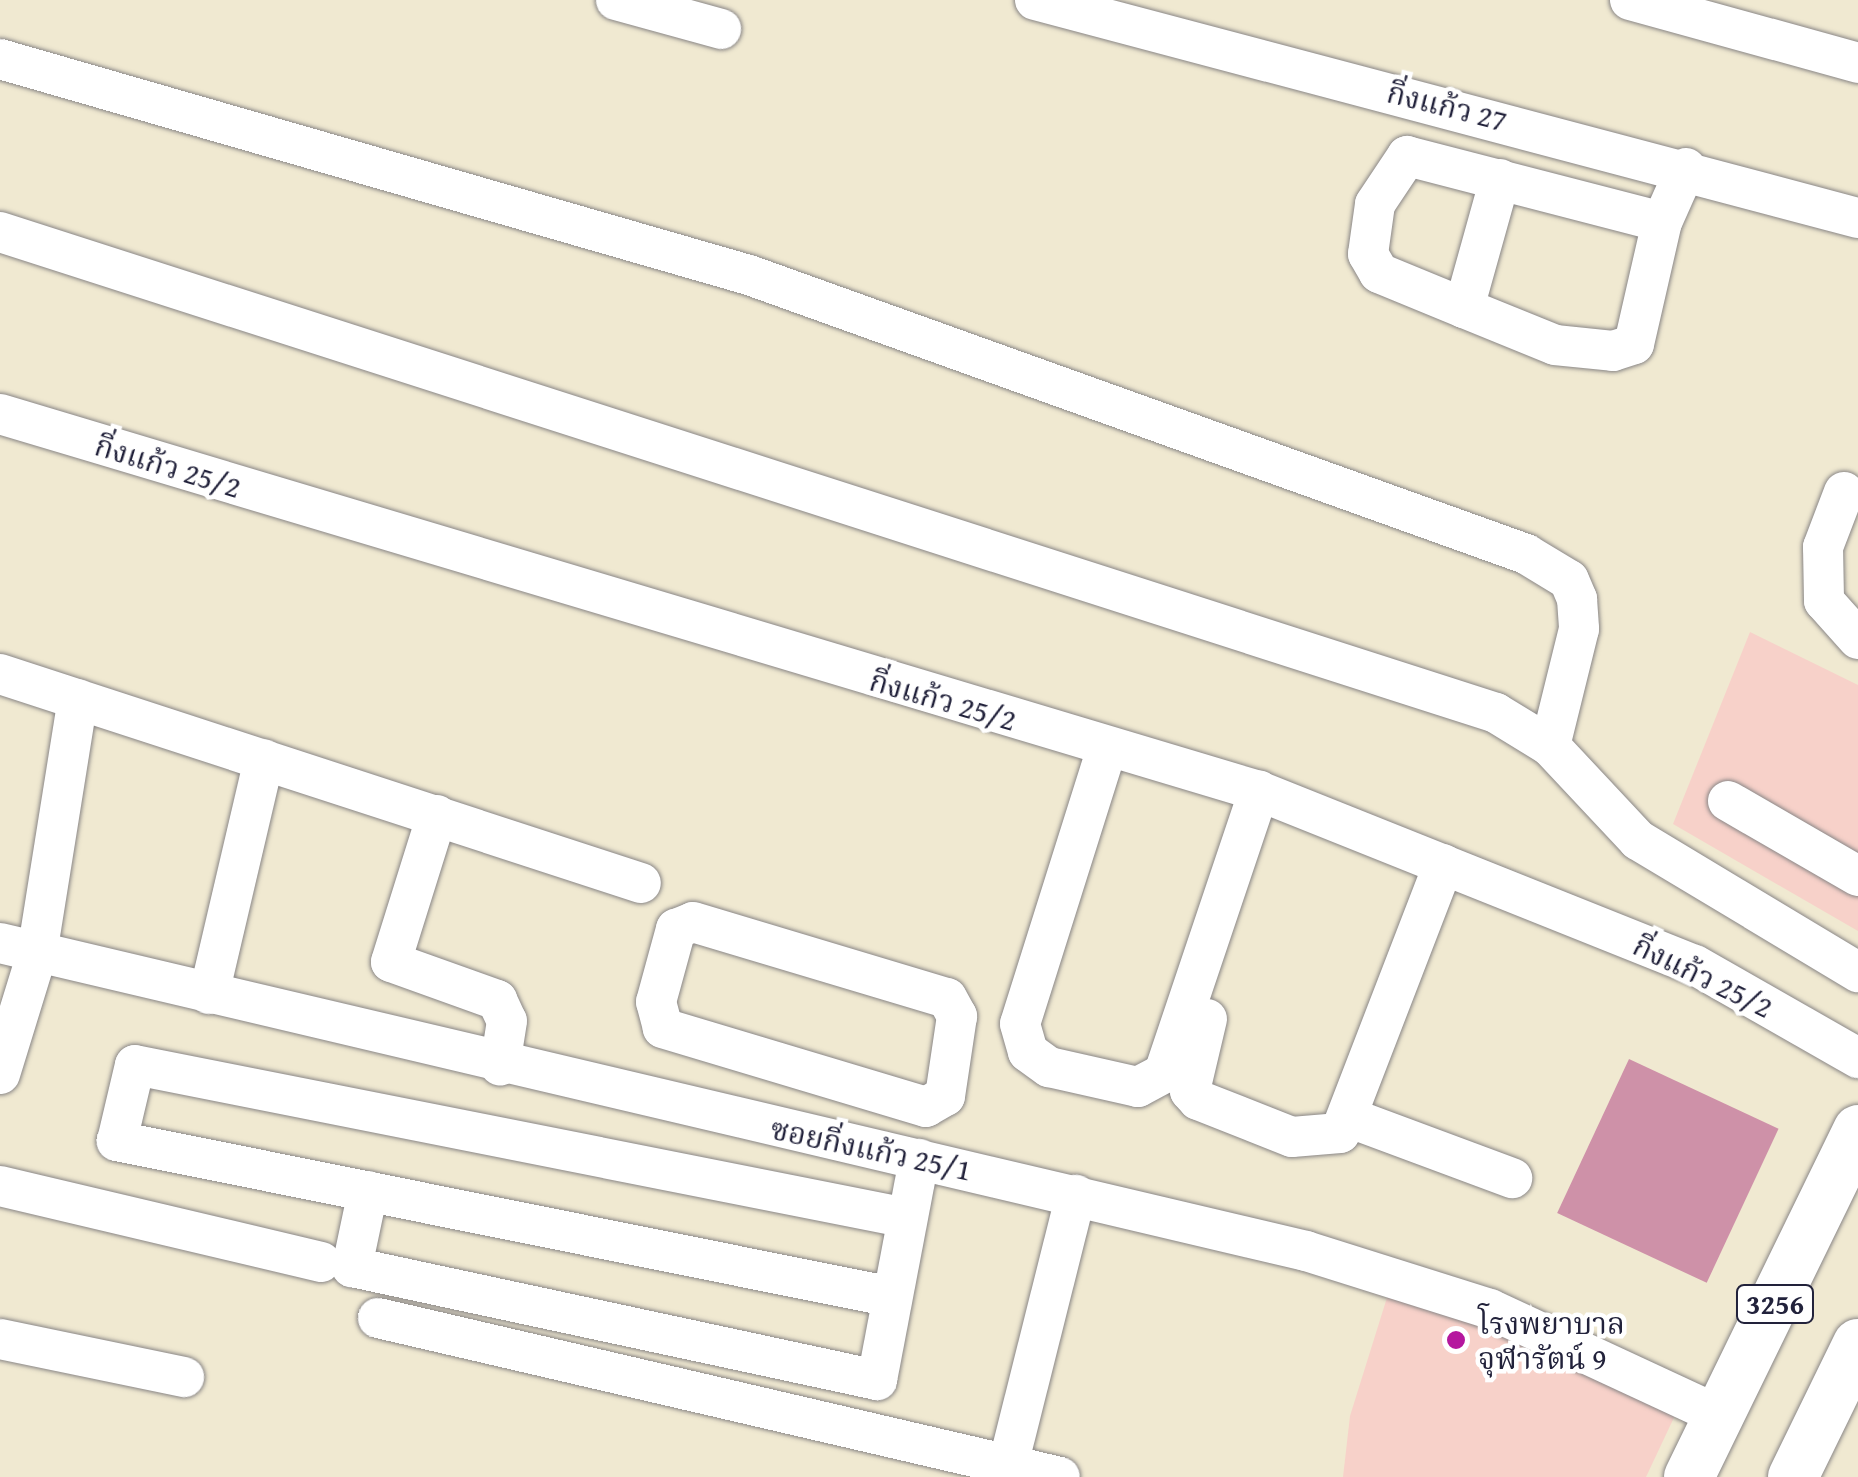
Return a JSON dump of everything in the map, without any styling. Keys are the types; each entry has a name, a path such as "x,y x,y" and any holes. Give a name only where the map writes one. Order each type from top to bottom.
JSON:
{"main road":[{"name":"3256","path":"1689,1477 1858,1130"},
{"path":"1793,1477 1858,1344"}],"street":[{"path":"616,0 721,29"},
{"name":"กิ่งแก้ว 27","path":"1035,0 1686,168 1858,218"},
{"path":"1630,0 1858,64"},
{"path":"0,59 749,275 1526,554 1569,580 1577,598 1579,629 1550,746"},
{"path":"1662,222 1407,156 1390,172 1367,230 1379,273 1555,345 1624,350 1634,344 1662,222 1686,168"},
{"path":"1464,308 1500,178"},
{"path":"0,232 1496,713 1550,746 1638,840 1858,972"},
{"name":"กิ่งแก้ว 25/2","path":"0,414 1270,795 1696,965 1858,1058"},
{"path":"1844,492 1823,546 1824,601 1858,639"},
{"path":"0,674 641,883"},
{"path":"0,1074 19,948 78,699"},
{"path":"1107,748 1020,1024 1028,1052 1049,1067 1138,1087 1164,1073 1270,795"},
{"path":"210,994 264,759"},
{"path":"1270,795 1190,1090 1292,1137 1340,1133 1352,1119 1444,864"},
{"path":"1728,801 1858,876"},
{"path":"438,815 392,962 497,1000 507,1021 500,1065"},
{"path":"692,922 932,992 957,1016 945,1096 926,1107 737,1057 657,1019 676,929 692,922"},
{"name":"ซอยกิ่งแก้ว 25/1","path":"19,948 500,1065 1306,1251 1490,1309 1721,1416"},
{"path":"728,1118 737,1057"},
{"path":"892,1297 117,1141 135,1065 908,1218"},
{"path":"1352,1119 1512,1178"},
{"path":"368,1191 352,1267 877,1380 918,1159"},
{"path":"0,1186 320,1262"},
{"path":"1007,1471 1076,1196"},
{"path":"378,1318 1007,1471 1060,1477"},
{"path":"0,1339 184,1377"}],"shaded area":[{"path":"1750,632 1858,685 1858,931 1673,824"},
{"name":"โรงพยาบาล จุฬารัตน์ 9","path":"1390,1288 1686,1392 1646,1477 1343,1477 1350,1416"}],"building":[{"path":"1629,1059 1779,1129 1707,1283 1557,1213"}],"place":[{"name":"โรงพยาบาล จุฬารัตน์ 9","path":"1456,1340"}]}
